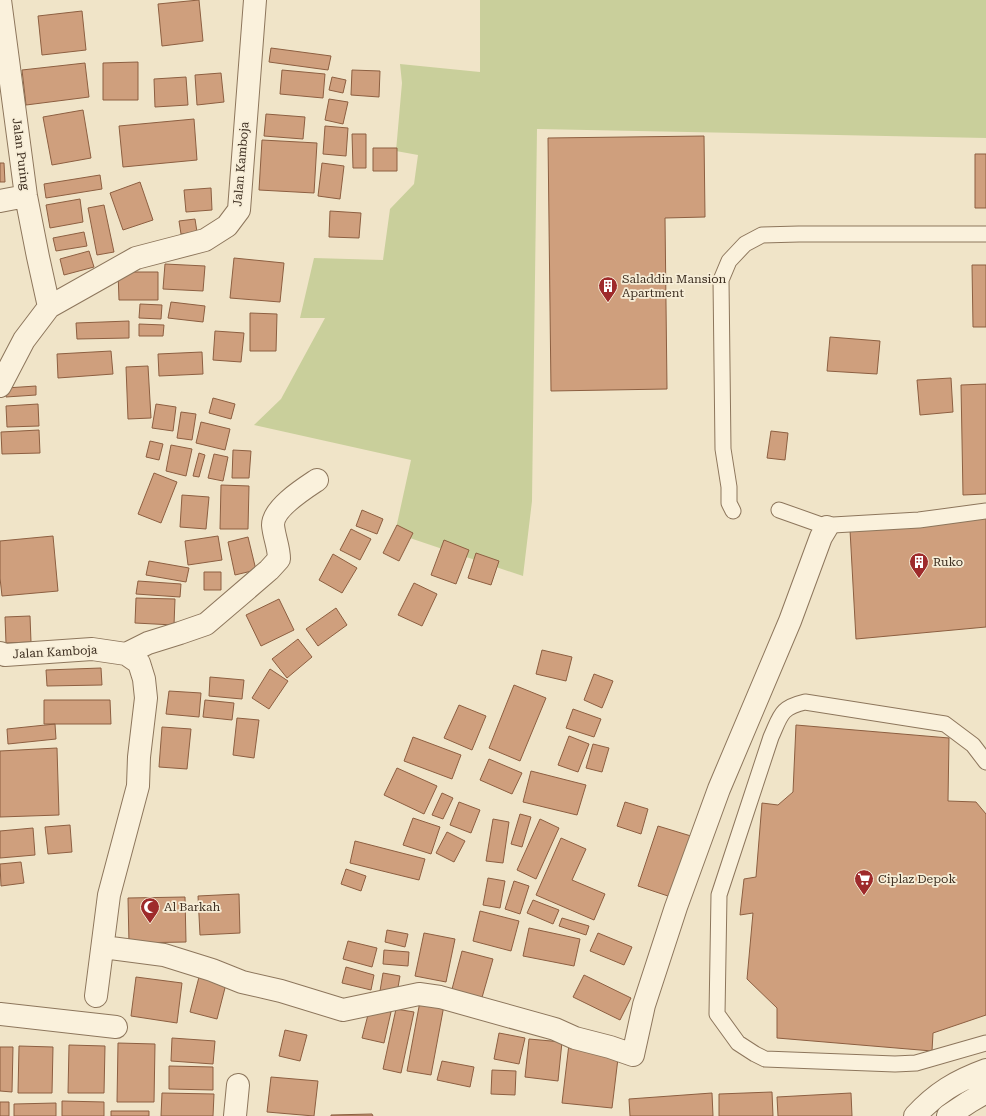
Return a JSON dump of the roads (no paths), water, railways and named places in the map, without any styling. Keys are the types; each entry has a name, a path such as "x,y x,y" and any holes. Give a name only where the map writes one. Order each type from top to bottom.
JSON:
{"street":[{"name":"Jalan Puring","path":"0,0 8,107 49,307"},
{"name":"Jalan Kamboja","path":"0,386 24,340 49,307 136,258 205,240 227,226 239,210 254,0"},
{"path":"0,201 26,196"},
{"path":"96,996 109,895 138,786 139,757 146,698 144,679 139,663 126,654 148,643 206,624 269,570 279,559 279,550 273,525 275,519 290,499 317,480"},
{"path":"103,947 164,955 212,970 242,982 280,991 344,1010 420,994 440,997 555,1029 574,1038 610,1047 633,1055 644,1005 676,907 719,789 790,621 821,537 827,527"},
{"name":"Jalan Kamboja","path":"0,653 5,655 92,648 126,654"},
{"path":"0,1014 116,1027"},
{"path":"915,1116 934,1097 962,1081 986,1070"},
{"path":"235,1116 238,1085"},
{"path":"948,1116 986,1092"}],"lane":[{"path":"733,511 730,503 723,450 720,280 728,260 745,244 762,235 986,234"},
{"path":"778,510 827,527 833,525 919,520 986,511"},
{"path":"986,762 973,745 945,724 805,702 790,706 781,714 771,737 719,895 717,1014 738,1043 765,1059 916,1064 986,1043"}],"place":[{"name":"Saladdin Mansion Apartment","path":"608,303"},
{"name":"Ruko","path":"919,579"},
{"name":"Ciplaz Depok","path":"864,896"},
{"name":"Al Barkah","path":"150,924"}]}
